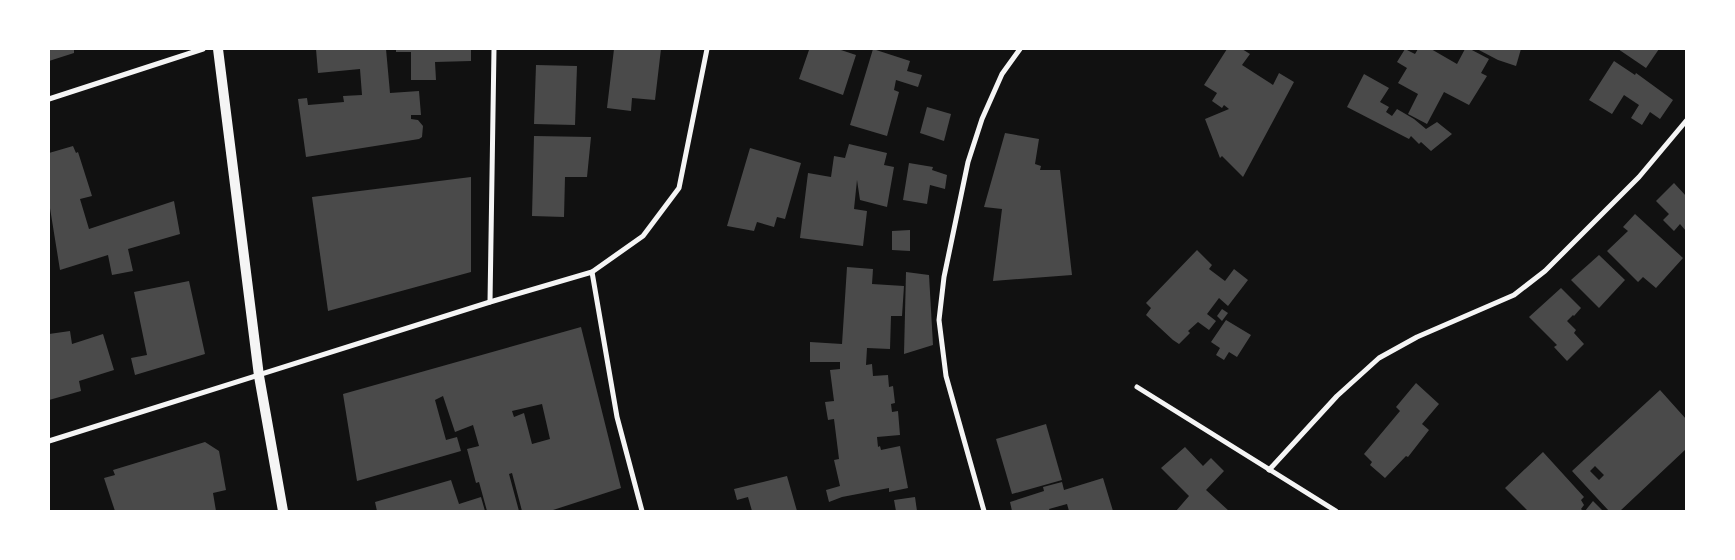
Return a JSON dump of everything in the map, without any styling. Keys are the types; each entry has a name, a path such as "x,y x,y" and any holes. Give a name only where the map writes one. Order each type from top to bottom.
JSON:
{"main road":[{"path":"218,49 259,376 283,511"}],"street":[{"path":"49,98 203,49"},
{"path":"490,302 494,49"},
{"path":"49,441 490,302 592,272 643,236 679,188 707,49"},
{"path":"984,511 946,376 939,320 944,277 968,162 982,119 1002,74 1020,49"},
{"path":"1269,470 1337,396 1379,358 1417,337 1514,295 1545,271 1640,177 1686,121"},
{"path":"592,272 618,417 642,511"},
{"path":"1137,387 1336,511"}],"building":[{"path":"49,49 74,49 74,53 49,61"},
{"path":"316,49 386,49 390,93 419,91 421,115 411,115 411,119 418,120 423,126 422,137 306,157 298,99 307,98 308,105 344,102 343,96 362,95 360,69 318,73"},
{"path":"396,49 471,49 471,61 435,62 436,80 411,80 411,52 396,52"},
{"path":"614,49 661,49 655,100 632,98 631,111 607,108"},
{"path":"805,49 838,49 856,55 843,95 799,79 809,50"},
{"path":"873,49 910,61 907,71 922,75 918,87 896,80 894,90 899,92 887,136 850,125"},
{"path":"1227,49 1242,49 1250,54 1242,65 1273,85 1279,73 1294,82 1243,177 1222,156 1220,158 1205,119 1229,109 1224,105 1222,108 1212,101 1217,93 1204,85"},
{"path":"1405,49 1415,54 1418,49 1431,49 1457,64 1465,49 1470,49 1489,59 1481,73 1487,76 1469,105 1444,92 1427,124 1408,114 1418,94 1398,83 1407,68 1397,62"},
{"path":"1477,49 1521,49 1516,66 1498,60"},
{"path":"1618,49 1659,49 1646,68"},
{"path":"1614,61 1635,75 1636,73 1673,100 1660,119 1650,112 1642,125 1631,118 1639,105 1624,95 1612,114 1589,100"},
{"path":"536,65 577,66 575,125 534,124"},
{"path":"1364,74 1389,88 1380,102 1389,107 1386,112 1392,116 1397,109 1426,129 1437,122 1452,134 1431,151 1421,142 1419,144 1411,136 1409,139 1347,107"},
{"path":"927,107 951,114 944,141 920,133"},
{"path":"1005,133 1039,139 1035,164 1041,166 1040,170 1060,170 1072,275 993,281 1002,209 984,207"},
{"path":"534,136 591,137 587,177 565,177 564,217 532,216"},
{"path":"849,144 887,153 884,165 894,167 887,207 860,200 857,180 854,209 867,211 863,246 800,238 808,173 831,177 834,156 845,158"},
{"path":"73,146 76,153 78,152 92,196 80,199 89,229 174,201 180,234 128,249 133,271 112,275 108,255 60,270 49,202 49,153"},
{"path":"750,148 801,163 785,219 777,217 774,227 757,222 754,231 727,226"},
{"path":"909,163 933,167 932,170 947,175 945,189 930,185 927,204 903,200"},
{"path":"471,177 471,272 328,311 312,197"},
{"path":"1674,183 1686,196 1686,231 1680,224 1674,231 1663,220 1669,214 1656,201"},
{"path":"1635,214 1683,258 1656,288 1643,277 1638,282 1607,251 1628,231 1623,227"},
{"path":"910,230 910,251 892,250 892,231"},
{"path":"1197,250 1212,265 1209,269 1225,281 1234,269 1248,280 1228,306 1219,298 1207,314 1216,321 1209,330 1198,322 1188,331 1190,333 1179,344 1146,315 1151,308 1146,303"},
{"path":"1599,255 1625,280 1599,308 1571,280"},
{"path":"847,267 873,269 872,284 904,286 902,316 891,316 890,349 867,348 866,365 872,364 873,376 888,375 889,387 893,386 895,403 891,404 892,412 898,411 900,435 877,437 878,447 880,446 881,450 900,446 908,488 889,492 889,488 842,497 829,502 826,490 840,486 834,460 839,459 834,419 828,420 825,402 834,401 830,370 840,369 840,362 810,362 810,342 842,344"},
{"path":"906,272 929,275 933,345 904,354"},
{"path":"189,281 205,354 135,375 131,358 147,355 134,292"},
{"path":"1561,288 1581,308 1567,321 1576,330 1574,333 1584,344 1567,361 1554,347 1557,345 1529,317"},
{"path":"1222,309 1228,313 1222,321 1217,316"},
{"path":"1226,320 1251,335 1237,357 1229,352 1224,360 1216,355 1220,348 1211,342"},
{"path":"581,327 621,488 550,511 522,511 512,473 509,474 519,511 487,511 479,482 476,483 467,449 479,446 473,425 455,432 443,396 435,400 446,440 457,437 461,451 357,481 343,394","holes":["542,404 550,439 532,444 524,413 514,417 512,411"]},
{"path":"70,331 72,344 103,334 114,370 79,381 81,391 49,400 49,334"},
{"path":"1416,383 1439,404 1422,424 1429,430 1408,457 1406,456 1385,478 1370,465 1372,462 1364,454 1400,411 1396,407"},
{"path":"1660,390 1686,419 1686,449 1620,511 1609,511 1572,471","holes":["1595,466 1604,475 1599,480 1590,471"]},
{"path":"1046,424 1062,480 1012,494 996,439"},
{"path":"205,442 219,451 226,490 213,493 216,511 115,511 104,478 115,475 113,470"},
{"path":"1185,447 1203,466 1211,458 1224,471 1206,490 1229,511 1176,511 1189,496 1161,468"},
{"path":"1543,452 1584,497 1581,500 1584,505 1581,509 1583,511 1528,511 1505,488"},
{"path":"787,476 797,511 752,511 748,497 737,500 734,489"},
{"path":"1103,478 1113,511 1069,511 1067,504 1049,509 1050,511 1012,511 1010,502 1044,491 1043,487 1062,482 1064,490"},
{"path":"451,480 459,504 481,497 485,511 377,511 375,502"},
{"path":"915,497 917,511 896,511 894,500"},
{"path":"1593,501 1603,511 1585,511"}]}
